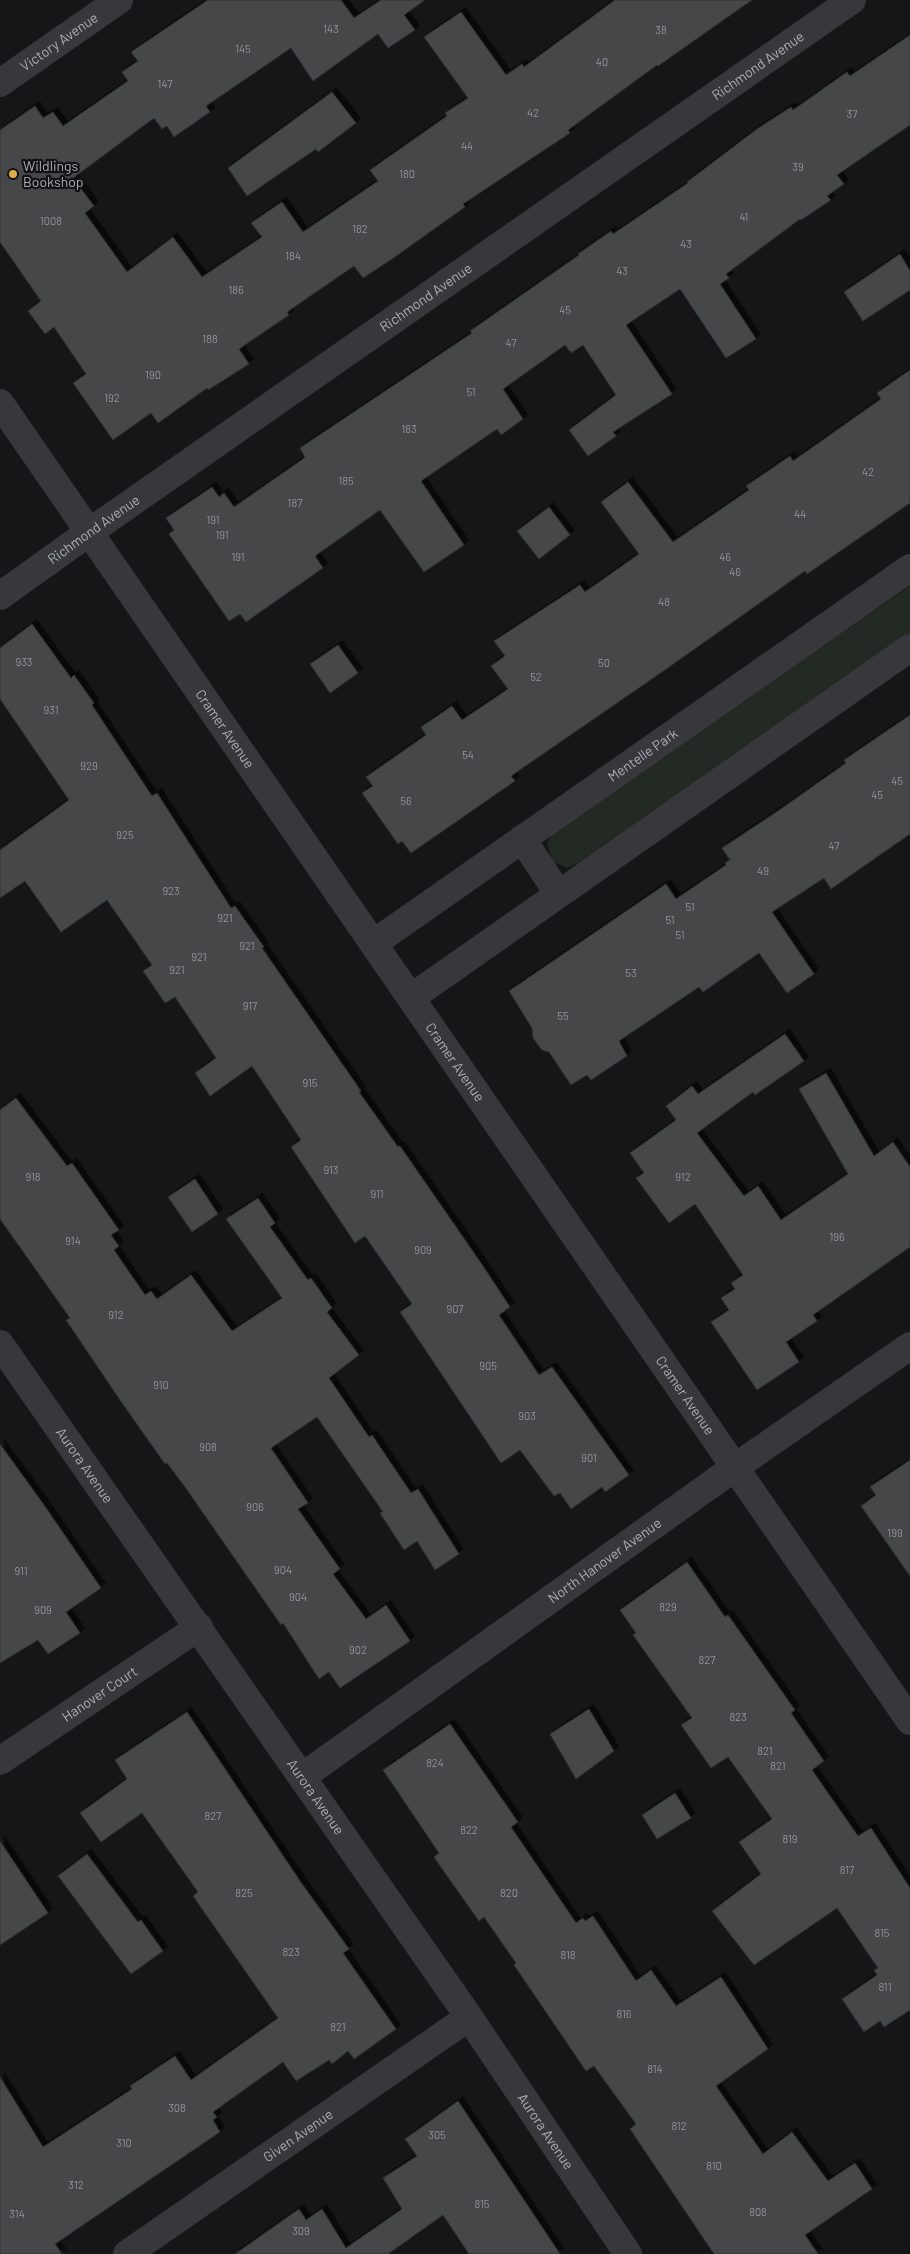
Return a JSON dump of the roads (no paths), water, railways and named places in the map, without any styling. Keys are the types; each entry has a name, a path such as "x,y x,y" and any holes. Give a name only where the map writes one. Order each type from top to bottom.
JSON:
{"street":[{"name":"Victory Avenue","path":"0,83 120,0"},
{"name":"Richmond Avenue","path":"0,596 88,532 852,0"},
{"name":"Cramer Avenue","path":"0,403 412,997 734,1468 910,1721"},
{"name":"Mentelle Park","path":"374,944 910,568"},
{"path":"412,997 910,648"},
{"path":"522,839 558,893"},
{"name":"Aurora Avenue","path":"0,1344 469,2017 628,2254"},
{"name":"North Hanover Avenue","path":"302,1777 734,1468 910,1346"},
{"name":"Hanover Court","path":"0,1761 199,1627"},
{"name":"Given Avenue","path":"127,2254 469,2017"}],"place":[{"name":"Wildlings Bookshop","path":"13,174"}]}
